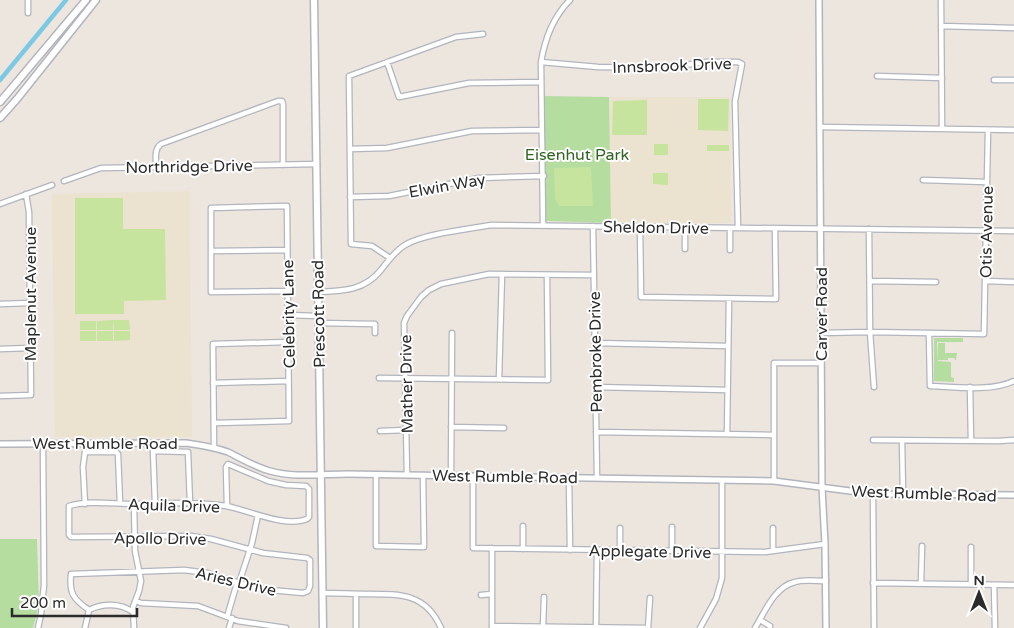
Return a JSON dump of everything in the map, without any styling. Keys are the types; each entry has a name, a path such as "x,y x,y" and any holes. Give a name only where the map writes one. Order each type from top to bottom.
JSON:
{"main road":[{"path":"0,102 86,0"},
{"path":"78,22 77,17 90,0"},
{"path":"0,118 18,99 96,0"},
{"name":"Prescott Road","path":"314,0 323,628"}],"street":[{"path":"28,0 28,13"},
{"path":"543,225 544,176 541,62 550,27 570,0"},
{"name":"Carver Road","path":"819,0 822,487 826,628"},
{"path":"941,0 942,128"},
{"path":"941,26 1014,28"},
{"path":"390,258 372,246 351,244 349,76 456,37 483,34"},
{"path":"387,62 400,96 469,83 541,82"},
{"name":"Innsbrook Drive","path":"541,62 598,67 662,68 707,62 738,62 742,64 735,101 738,228"},
{"path":"876,76 942,78"},
{"path":"994,80 1014,80"},
{"path":"156,167 157,147 275,101 282,101 283,107 283,164"},
{"path":"820,128 1014,130"},
{"path":"350,149 387,148 472,131 542,130"},
{"name":"Otis Avenue","path":"930,334 984,334 988,130"},
{"name":"Northridge Drive","path":"64,181 101,168 317,164"},
{"name":"Elwin Way","path":"350,197 389,196 479,178 544,176"},
{"path":"923,180 986,182"},
{"path":"0,204 52,185"},
{"name":"Maplenut Avenue","path":"0,396 31,395 29,212 26,194"},
{"name":"Celebrity Lane","path":"212,251 211,208 287,206 289,421 214,423"},
{"name":"Sheldon Drive","path":"318,292 345,291 360,287 377,274 390,258 405,245 422,238 491,225 1014,231"},
{"name":"Pembroke Drive","path":"594,226 596,478"},
{"path":"640,227 641,297 776,299 775,229"},
{"path":"685,228 685,249"},
{"path":"730,228 730,250"},
{"path":"869,229 870,332 874,387"},
{"path":"287,250 212,251 211,292 287,291"},
{"name":"Mather Drive","path":"407,475 405,319 421,297 441,284 489,274 594,275"},
{"path":"500,379 502,274"},
{"path":"379,378 548,380 547,275"},
{"path":"870,281 936,282"},
{"path":"985,281 1014,282"},
{"path":"727,434 729,298"},
{"path":"0,304 30,303"},
{"path":"288,315 318,320 374,324 374,333"},
{"path":"821,333 930,334 930,386 1000,386 1014,381"},
{"path":"451,476 452,334"},
{"path":"214,448 213,344 288,342"},
{"path":"595,343 728,346"},
{"path":"0,349 30,348"},
{"path":"774,481 774,363 821,363"},
{"path":"213,383 288,381"},
{"path":"595,387 727,390"},
{"path":"970,387 971,441"},
{"path":"452,427 504,428"},
{"path":"380,431 407,430"},
{"path":"596,432 774,435"},
{"path":"873,440 1014,440"},
{"path":"902,440 903,494"},
{"name":"West Rumble Road","path":"0,444 153,448 183,442 214,448 271,472 289,474 569,476 774,481 873,494 1014,496"},
{"path":"38,628 44,585 43,444"},
{"path":"155,503 153,448 188,452 190,503"},
{"path":"85,504 83,467 85,452 118,452 120,503"},
{"name":"Aquila Drive","path":"69,506 120,503 190,503 227,506 258,515 288,520 308,519 308,487 268,481 228,464 226,468 227,506"},
{"path":"376,475 376,546 424,547 423,475"},
{"name":"Applegate Drive","path":"473,476 473,548 773,552 825,544"},
{"path":"569,476 570,550"},
{"path":"700,628 719,593 722,578 722,480"},
{"path":"873,494 874,628"},
{"path":"134,504 135,551 141,581 133,607 134,628"},
{"name":"Apollo Drive","path":"69,506 69,535 71,537 201,538 274,556 309,558"},
{"path":"230,628 230,618 238,583 250,550 258,515"},
{"path":"523,526 523,549"},
{"path":"672,527 672,550"},
{"path":"620,528 620,550"},
{"path":"772,528 773,552"},
{"path":"921,583 922,546"},
{"path":"971,547 971,584"},
{"path":"492,548 492,627 648,628 650,598"},
{"path":"596,627 597,550"},
{"name":"Aries Drive","path":"89,610 77,602 73,595 70,586 71,574 139,570 199,571 238,583 270,590 306,592 310,586 309,558"},
{"path":"755,628 774,597 787,585 797,581 826,581"},
{"path":"873,583 1014,585"},
{"path":"994,585 995,628"},
{"path":"322,593 399,594 412,598 431,610 441,628"},
{"path":"356,594 356,628"},
{"path":"481,595 492,594"},
{"path":"543,627 544,596"},
{"path":"136,601 140,603 198,606 230,618 267,627 286,628"},
{"path":"85,628 89,610 99,606 117,605 133,612"},
{"path":"760,620 770,626"}],"shaded area":[{"path":"609,97 730,97 731,223 611,223"},
{"path":"190,191 192,437 55,437 52,194"}],"green space":[{"name":"Eisenhut Park","path":"544,96 609,97 611,223 546,221"},
{"path":"698,99 729,99 728,131 698,130"},
{"path":"647,100 647,135 612,135 613,101"},
{"path":"654,144 668,144 668,155 654,155"},
{"path":"707,145 729,145 729,151 707,151"},
{"path":"591,167 593,206 559,206 555,199 554,168"},
{"path":"653,173 668,173 668,185 653,184"},
{"path":"75,198 123,198 123,229 165,229 166,300 124,301 124,314 75,314"},
{"path":"113,320 129,320 130,330 114,330"},
{"path":"113,320 113,330 97,330 97,321"},
{"path":"80,321 96,321 96,330 80,330"},
{"path":"80,331 96,331 96,341 80,341"},
{"path":"97,331 113,331 113,341 97,341"},
{"path":"114,331 130,331 130,340 114,341"},
{"path":"934,338 963,338 963,342 937,342 938,361 951,362 951,377 954,378 954,382 934,381"},
{"path":"938,343 945,343 945,353 957,353 956,360 948,358 948,360 938,360"},
{"path":"0,539 37,539 39,604 33,628 0,628"}],"waterway":[{"path":"0,80 66,0"}]}
